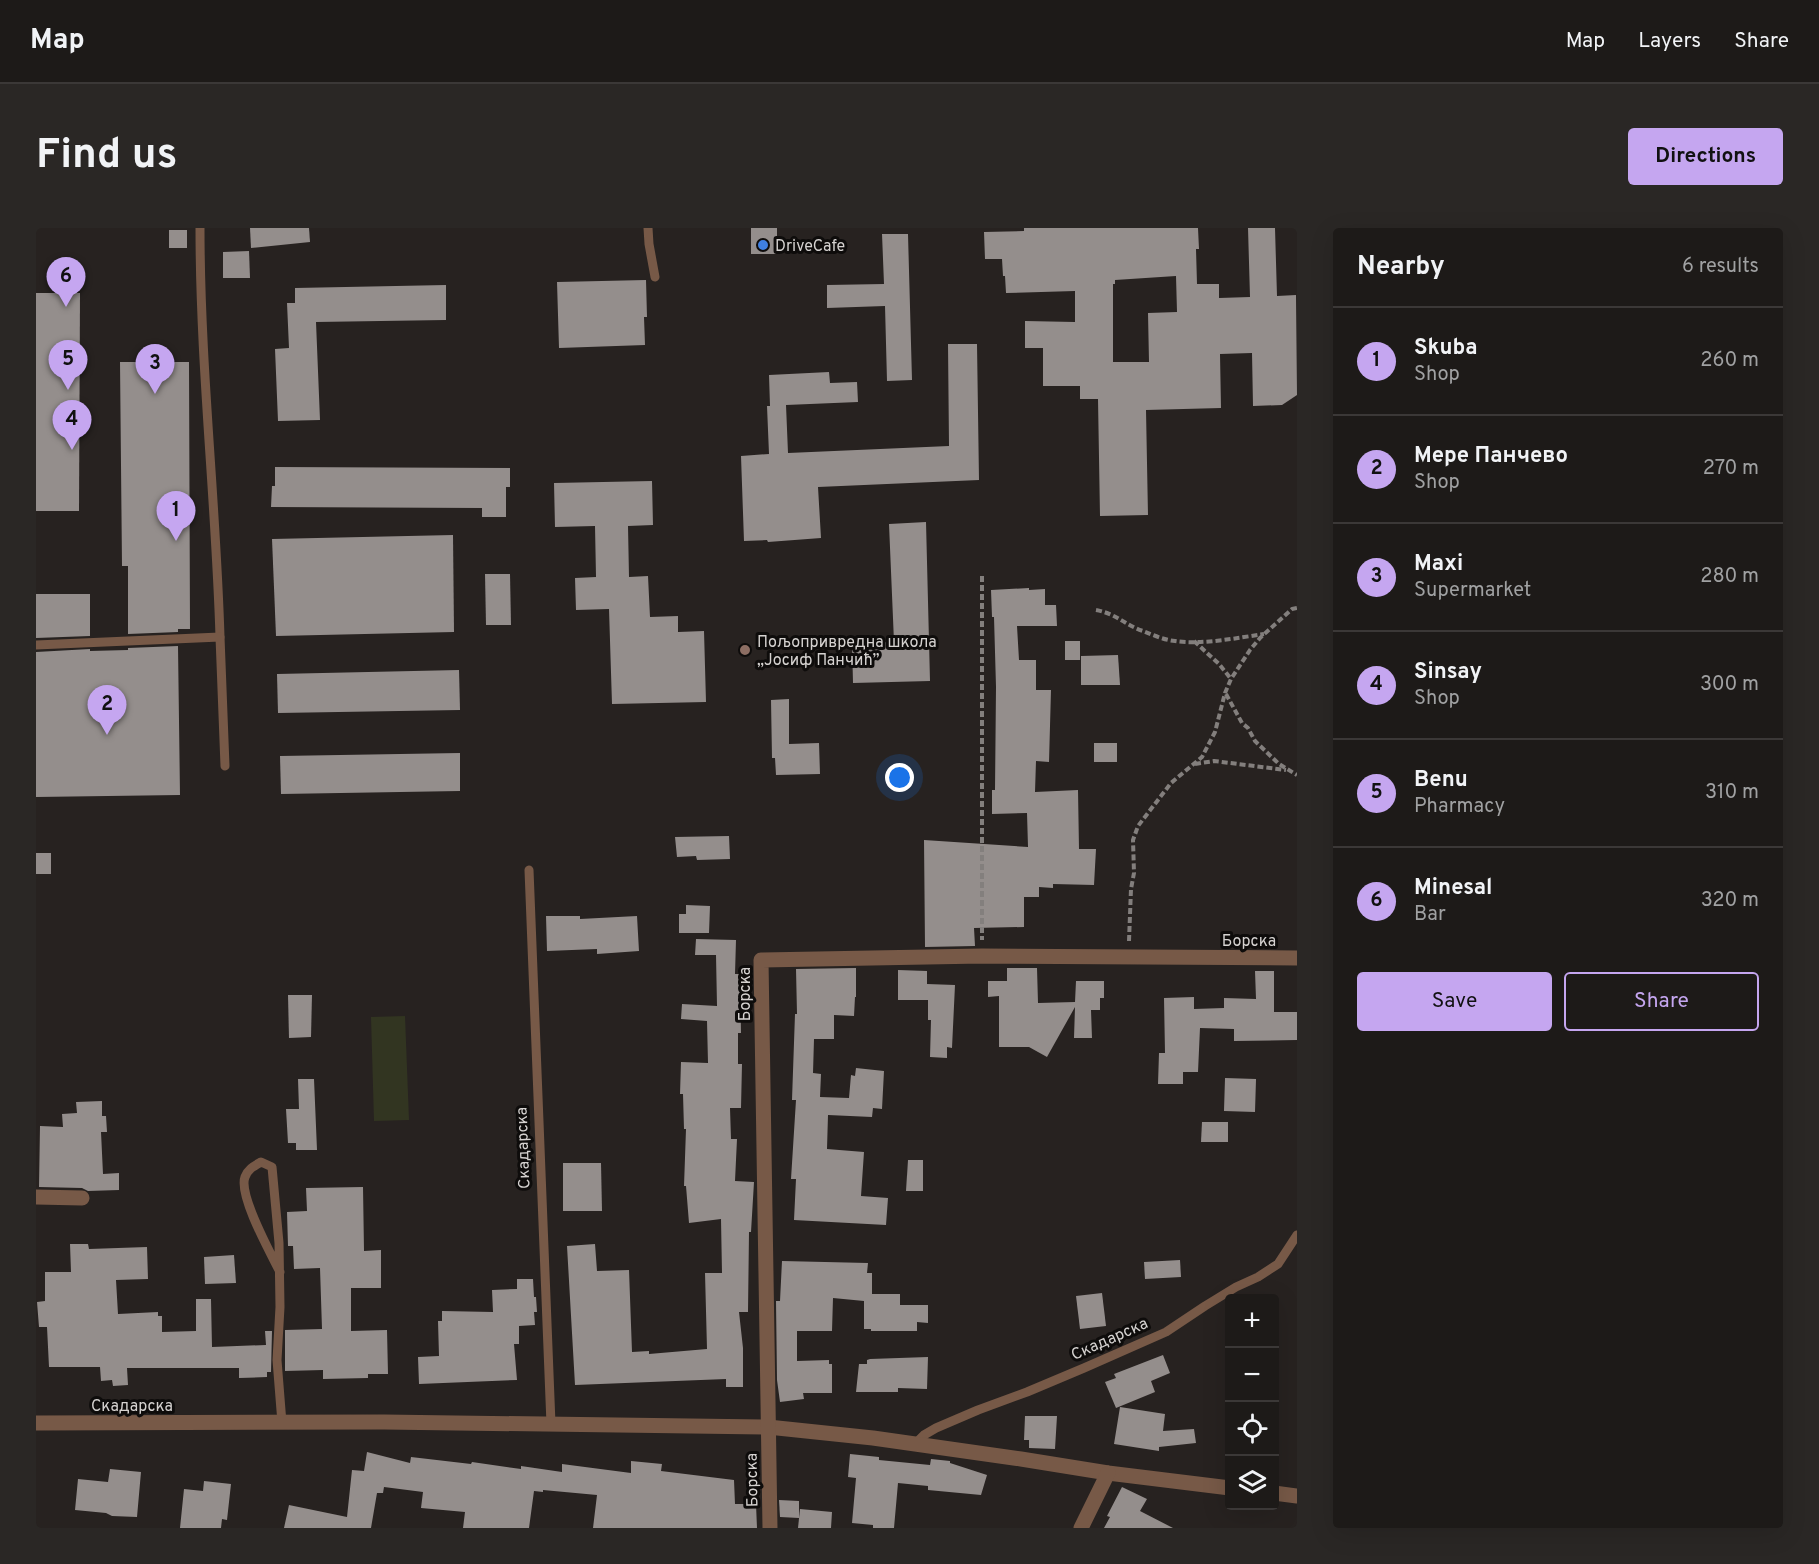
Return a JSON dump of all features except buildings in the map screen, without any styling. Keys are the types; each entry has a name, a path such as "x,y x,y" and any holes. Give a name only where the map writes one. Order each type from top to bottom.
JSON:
{"street":[{"name":"Борска","path":"770,1528 760,960 982,956 1297,958"},
{"path":"36,1197 82,1198"},
{"name":"Скадарска","path":"36,1423 384,1422 768,1427 915,1444 1108,1473 1225,1487"},
{"path":"1081,1528 1108,1473"},
{"path":"1279,1494 1297,1496"}],"lane":[{"path":"200,228 200,303 218,561 225,766"},
{"path":"648,228 655,277"},
{"path":"36,645 220,637"},
{"name":"Скадарска","path":"529,870 551,1424"},
{"path":"280,1272 246,1198 243,1179 249,1169 261,1162 272,1167 279,1243 280,1272 278,1360 282,1423"},
{"name":"Скадарска","path":"915,1444 936,1428 1166,1332 1236,1287 1278,1264 1297,1235"}],"path":[{"path":"982,576 982,956"},
{"path":"1124,957 1127,956 1128,949 1134,873 1133,840 1138,826 1171,783 1202,757 1208,748 1231,679 1250,650 1264,634 1292,609 1297,608"},
{"path":"1096,610 1114,615 1144,632 1174,641 1220,640 1264,634"},
{"path":"1194,641 1219,664 1231,679"},
{"path":"1225,693 1255,741 1279,764 1297,775"},
{"path":"1193,764 1214,761 1290,770"}],"green space":[{"path":"405,1016 409,1120 374,1121 371,1017"}],"place":[{"name":"DriveCafe","path":"763,245"},
{"name":"Minesal","path":"66,307"},
{"name":"Benu","path":"68,390"},
{"name":"Maxi","path":"155,394"},
{"name":"Sinsay","path":"72,450"},
{"name":"Skuba","path":"176,541"},
{"name":"Пољопривредна школа „Јосиф Панчић”","path":"745,650"},
{"name":"Мере Панчево","path":"107,735"}]}
